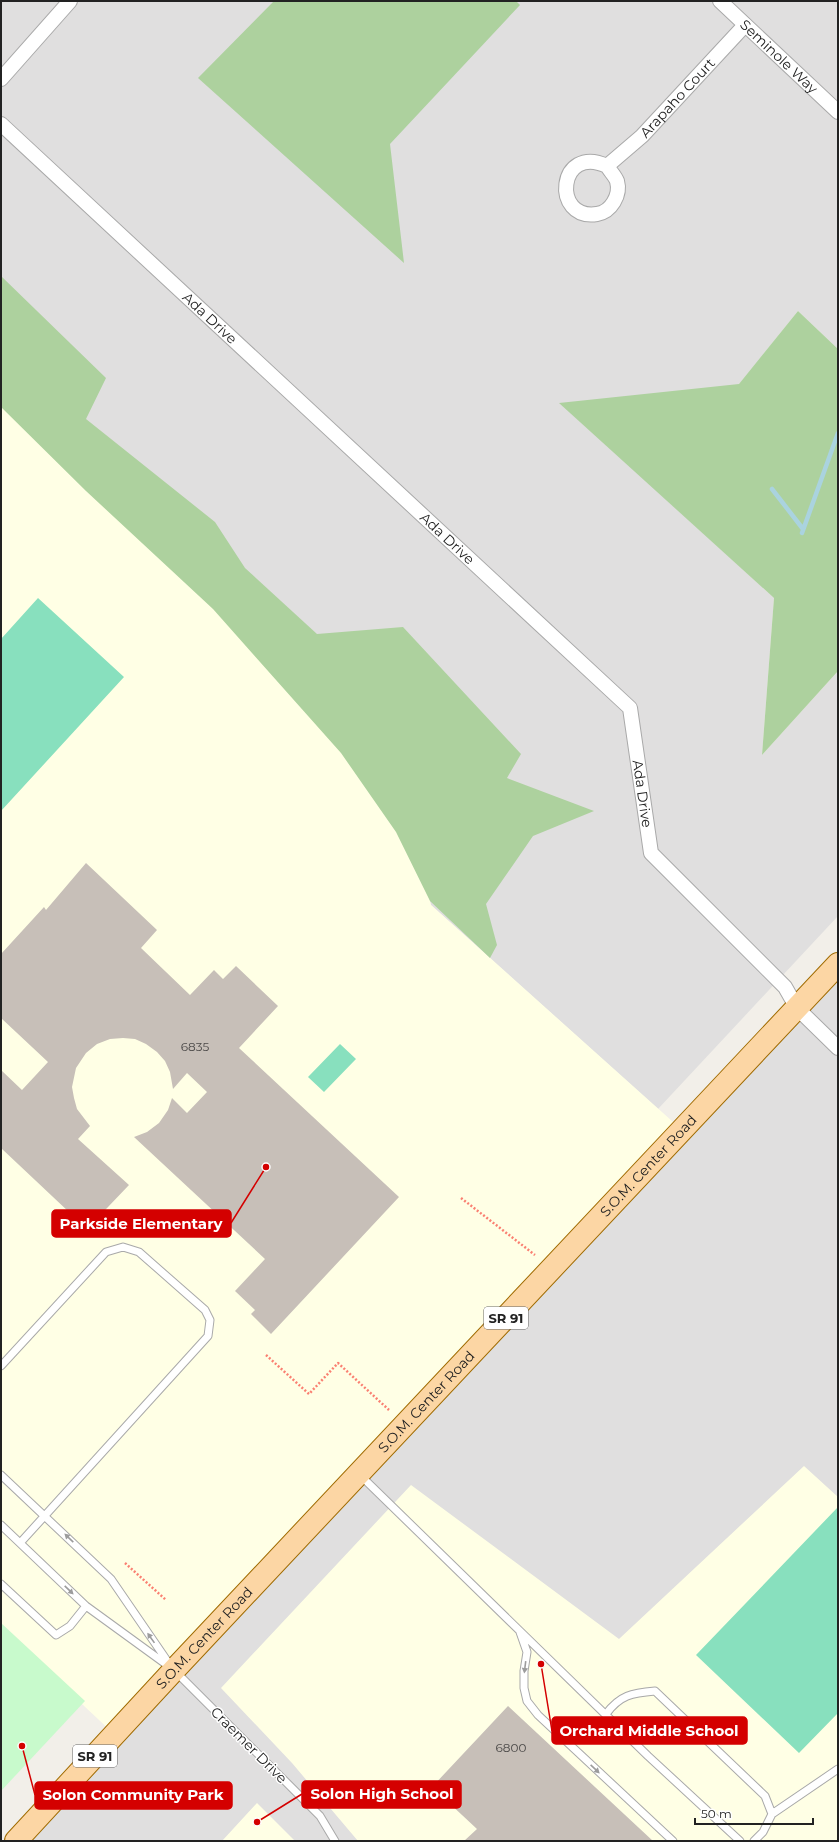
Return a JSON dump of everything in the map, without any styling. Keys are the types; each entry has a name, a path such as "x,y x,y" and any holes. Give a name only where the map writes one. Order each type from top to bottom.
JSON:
{"main road":[{"name":"S.O.M. Center Road","path":"16,1841 174,1670 838,964"}],"street":[{"path":"1,79 70,1"},
{"name":"Seminole Way","path":"720,1 838,112"},
{"name":"Arapaho Court","path":"607,166 642,136 745,25"},
{"name":"Ada Drive","path":"1,124 630,708 651,853 785,987 797,1008 838,1048"}],"lane":[{"path":"1,1366 106,1252 123,1247 139,1252 206,1310 210,1320 208,1336 20,1543"},
{"path":"1,1474 111,1579 174,1670"},
{"path":"359,1474 648,1756 740,1841"},
{"path":"1,1525 86,1606 174,1670"},
{"path":"1,1584 56,1635 70,1626 86,1606"},
{"path":"520,1630 527,1652 524,1671 524,1688 527,1702 538,1715 673,1841"},
{"name":"Craemer Drive","path":"174,1670 320,1816 336,1841"},
{"path":"606,1714 614,1702 634,1693 655,1691 765,1796 772,1814"},
{"path":"754,1841 763,1832 772,1814 838,1769"}],"path":[{"path":"461,1198 535,1255"},
{"path":"266,1354 309,1394 338,1363 389,1410"},
{"path":"125,1564 166,1600"}],"shaded area":[{"path":"1,1 838,1 838,349 798,311 655,489 774,598 762,755 838,671 838,916 658,1109 431,905 396,763 1,399"},
{"path":"1,399 396,763 431,905 682,1130 115,1735 1,1628"},
{"path":"838,964 838,1841 16,1841"},
{"path":"804,1466 838,1497 838,1841 358,1841 292,1763 221,1688 411,1485 619,1639"},
{"path":"257,1803 295,1841 222,1841"}],"green space":[{"path":"274,1 516,1 520,5 390,144 404,263 198,78"},
{"path":"1,276 106,378 86,419 215,522 245,568 317,634 403,627 521,754 507,778 594,811 533,836 486,904 497,945 490,958 430,901 396,832 341,753 213,609 86,491 1,407"},
{"path":"798,311 838,349 838,671 762,755 774,598 559,403 739,384"},
{"path":"38,598 124,677 1,811 1,639"},
{"path":"340,1044 356,1059 324,1092 308,1077"},
{"path":"838,1507 838,1713 799,1753 696,1655"},
{"path":"1,1623 85,1701 1,1791"}],"building":[{"path":"86,863 157,930 141,948 190,995 214,970 223,979 236,966 278,1006 239,1048 399,1197 271,1334 251,1314 255,1310 235,1291 265,1259 134,1137 147,1132 159,1123 168,1110 172,1098 187,1113 207,1092 187,1073 173,1089 170,1072 165,1061 157,1052 146,1044 135,1039 110,1039 97,1044 86,1053 76,1068 72,1087 74,1098 77,1109 90,1126 78,1139 129,1185 87,1229 1,1148 1,1070 22,1090 48,1062 1,1018 1,954 44,907 46,910"},
{"path":"508,1706 653,1841 464,1841 477,1829 432,1787"}],"waterway":[{"path":"802,533 838,433"},
{"path":"772,489 803,529"}],"place":[{"name":"Parkside Elementary","path":"266,1167"},
{"name":"Orchard Middle School","path":"541,1664"},
{"name":"Solon Community Park","path":"22,1746"},
{"name":"Solon High School","path":"257,1822"}]}
